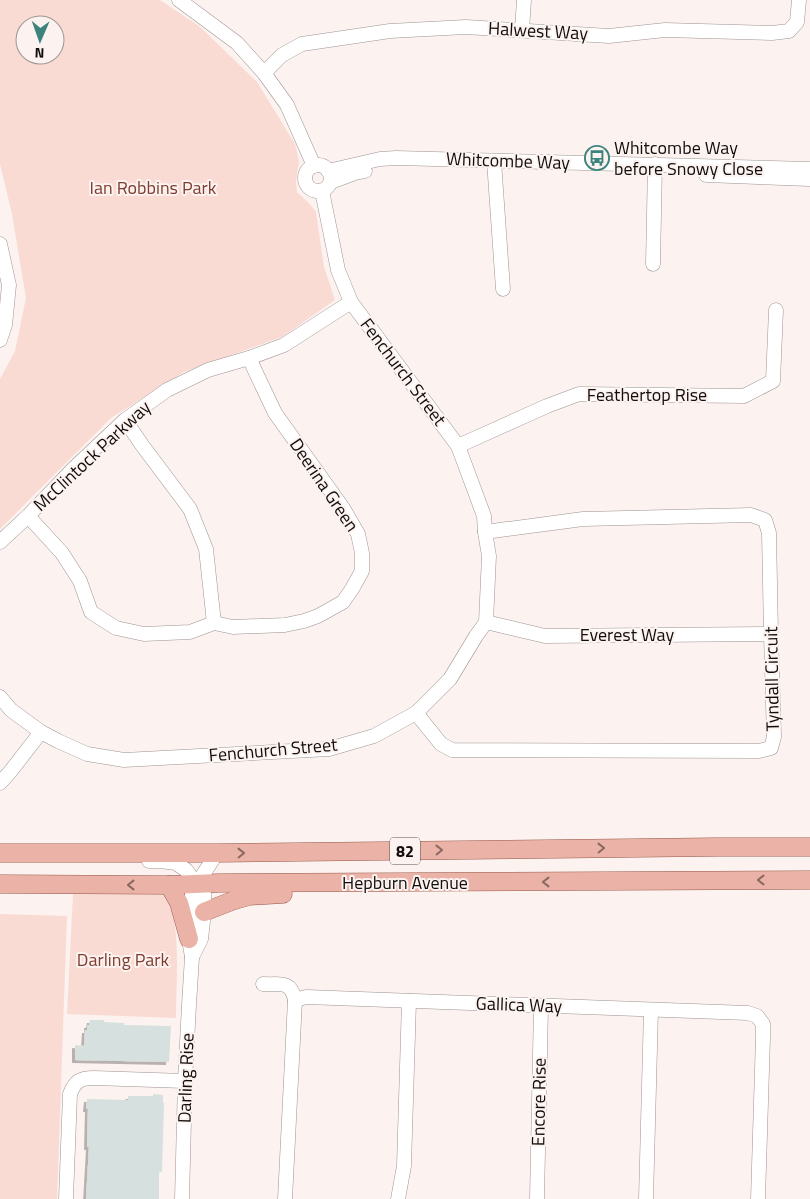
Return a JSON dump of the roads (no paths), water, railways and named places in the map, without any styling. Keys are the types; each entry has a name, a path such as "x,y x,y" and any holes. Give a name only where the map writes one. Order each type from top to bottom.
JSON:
{"main road":[{"path":"718,847 732,840 764,836 810,838"},
{"name":"Hepburn Avenue","path":"0,853 218,853 810,847"},
{"name":"Hepburn Avenue","path":"0,884 169,885 810,880"},
{"path":"204,912 249,896 363,890 385,883"},
{"path":"169,885 178,903 189,939"}],"street":[{"path":"179,0 237,43 264,73 287,105 314,166"},
{"path":"522,30 524,0"},
{"name":"Halwest Way","path":"264,73 282,55 302,44 390,31 466,27 608,36 665,30 772,33 789,31 797,22 799,0"},
{"path":"319,165 324,167 327,181 318,191 310,189 305,182 305,174 310,168 319,165"},
{"path":"495,165 503,289"},
{"name":"Whitcombe Way","path":"327,181 356,172 383,167 404,166 495,165 655,169 810,169"},
{"path":"653,264 655,169"},
{"name":"Whitcombe Way","path":"655,169 810,179"},
{"name":"Fenchurch Street","path":"0,697 11,710 41,732 87,754 124,760 329,749 374,736 416,713 450,679 486,622 490,556 484,516 458,446 351,302 338,270 327,181"},
{"path":"0,244 10,286 5,325 0,340"},
{"name":"McClintock Parkway","path":"0,542 73,469 126,420 167,390 208,370 250,358 284,345 351,302"},
{"name":"Feathertop Rise","path":"458,446 547,406 579,394 744,396 773,381 776,310"},
{"name":"Deerina Green","path":"214,623 233,626 285,625 304,621 318,616 342,602 362,571 362,553 358,534 344,508 275,413 250,358"},
{"path":"28,516 62,553 80,581 91,612 116,628 144,634 190,632 214,623 206,549 190,509 142,445 126,420"},
{"name":"Tyndall Circuit","path":"416,713 441,744 452,750 759,751 771,748 774,737 769,533 765,520 751,515 583,519 485,532"},
{"name":"Everest Way","path":"486,622 545,636 771,634"},
{"path":"0,783 41,732"},
{"name":"Darling Rise","path":"19,853 28,858 52,861 160,860 176,863 186,870 204,894 201,939 192,957"},
{"name":"Darling Rise","path":"182,1199 185,1081 192,957 189,939 192,894 218,853"},
{"path":"263,984 287,985 292,990 294,1000 285,1199"},
{"name":"Gallica Way","path":"294,1000 306,997 408,1000 748,1013 757,1016 763,1024 758,1199"},
{"path":"398,1199 404,1166 408,1000"},
{"name":"Encore Rise","path":"537,1199 540,1006"},
{"path":"646,1199 651,1010"},
{"path":"66,1199 70,1094 73,1086 78,1081 85,1078 94,1078 185,1081"}],"place":[{"name":"Whitcombe Way before Snowy Close","path":"597,158"}],"park label":[{"name":"Ian Robbins Park","path":"153,188"},
{"name":"Darling Park","path":"123,960"}]}
